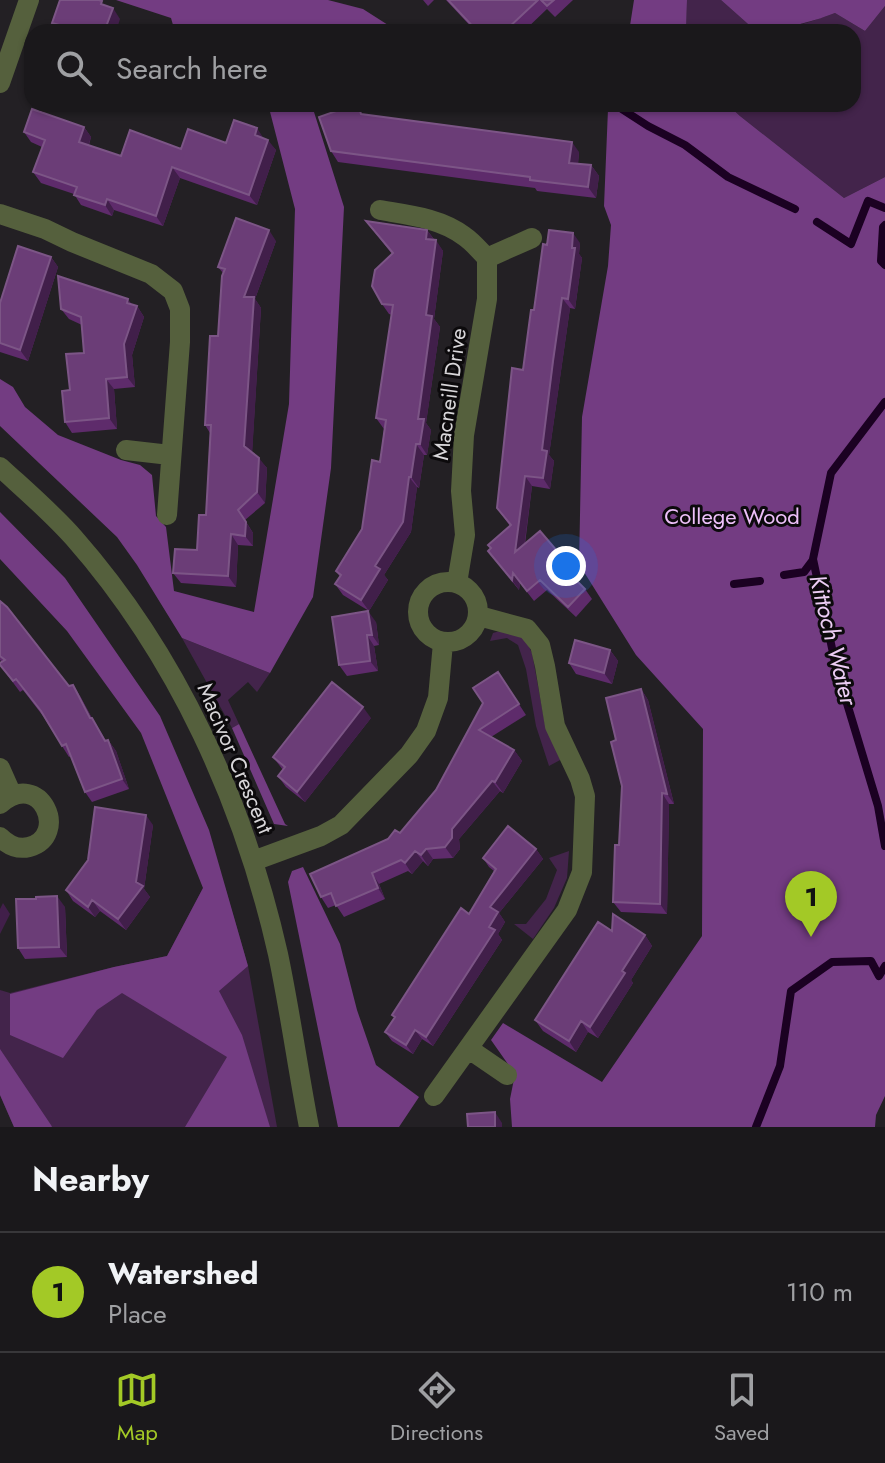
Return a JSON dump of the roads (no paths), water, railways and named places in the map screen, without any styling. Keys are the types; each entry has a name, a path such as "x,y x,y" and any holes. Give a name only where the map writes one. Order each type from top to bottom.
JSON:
{"street":[{"path":"0,83 29,0"},
{"path":"380,210 440,223 464,236 487,258 532,238"},
{"path":"0,214 45,229 151,274 173,291 180,309 180,342 167,515"},
{"name":"Macneill Drive","path":"457,583 465,535 461,491 464,435 487,299 487,258"},
{"path":"126,450 170,455"},
{"name":"Macivor Crescent","path":"0,467 73,537 127,605 182,690 230,798 253,861 278,954 309,1127"},
{"path":"443,582 457,583 474,596 479,616 466,637 443,643 430,637 421,626 417,613 421,599 430,588 443,582"},
{"path":"434,1096 567,910 582,872 585,796 555,726 540,645 527,629 479,616"},
{"path":"253,861 321,836 341,825 409,755 426,731 438,698 443,643"},
{"path":"0,768 6,799 25,793 37,797 46,807 49,820 47,833 38,843 26,848 13,847 0,837"},
{"path":"469,1049 507,1075"}],"waterway":[{"path":"626,112 685,145 728,177 795,209"},
{"path":"817,222 851,244 868,201 885,208"},
{"name":"Kittoch Water","path":"885,225 881,261 885,265"},
{"name":"Kittoch Water","path":"885,402 831,473 813,559 836,667 878,806 885,846"},
{"path":"784,575 804,572 813,560"},
{"path":"734,584 760,581"},
{"name":"Kittoch Water","path":"756,1127 780,1066 791,991 832,962 871,961 879,976 885,966"}],"place":[{"name":"Watershed","path":"811,937"}],"park label":[{"name":"College Wood","path":"732,516"}]}
